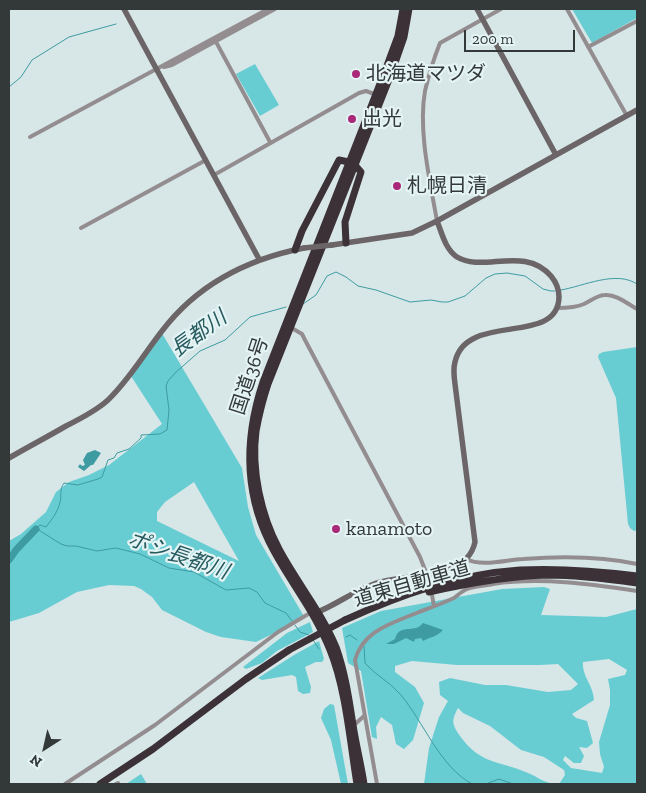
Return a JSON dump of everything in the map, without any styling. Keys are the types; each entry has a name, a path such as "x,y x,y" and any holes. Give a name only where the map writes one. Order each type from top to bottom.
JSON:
{"highway":[{"name":"国道36号","path":"378,96 398,36 403,9"},
{"name":"国道36号","path":"357,784 337,672 331,652 314,613 279,549 268,523 260,494 256,463 256,434 268,384 378,96 404,37 409,9"},
{"path":"295,250 302,231 339,160 352,163 361,172 345,222 346,243"},
{"name":"国道36号","path":"352,163 262,382 254,407 250,431 249,463 253,495 261,523 274,551 336,648 343,671 364,784"},
{"name":"道東自動車道","path":"100,784 152,749 260,669 345,620 374,607 457,580 518,570 597,571 637,576"},
{"name":"道東自動車道","path":"345,620 423,593 488,580 549,575 637,583"}],"street":[{"path":"124,9 259,259"},
{"path":"30,138 268,9"},
{"path":"215,39 275,9"},
{"path":"477,9 556,155"},
{"path":"65,784 155,725 278,632 376,583 428,577 453,569 466,559 473,549 475,542 455,384 455,360 458,353 471,339 492,332 542,323 557,308 559,296 558,288 553,278 534,264 512,261 476,261 459,258 447,246 437,221 427,159 424,124 425,92 431,69 440,43 501,9"},
{"path":"567,9 627,116"},
{"path":"588,47 637,21"},
{"path":"215,39 270,142"},
{"path":"214,175 359,93 366,91 378,96"},
{"path":"9,458 101,406 118,388 163,329 181,309 199,293 230,273 259,259 304,248 412,233 637,110"},
{"path":"81,228 206,160"},
{"path":"557,308 583,304 606,294 637,309"},
{"path":"290,327 302,334 306,340 420,557 428,577"},
{"path":"466,559 474,562 523,558 611,558 637,564"},
{"path":"377,784 355,660 361,644 392,622 453,598 467,589 512,582 544,582 574,583 637,591"},
{"path":"432,595 434,606"},
{"path":"353,726 364,716"}],"shaded area":[{"path":"572,9 637,9 637,18 592,43"},
{"path":"255,64 279,105 260,116 236,74"},
{"path":"160,330 242,468 248,507 256,535 305,618 256,642 221,637 206,632 162,610 152,597 141,589 134,586 109,585 77,592 39,613 9,622 9,541 21,534 46,512 56,492 69,482 109,465 162,424 129,373","holes":["194,482 239,561 157,521 157,512 165,502"]},
{"path":"637,347 637,530 634,531 628,524 616,398 598,357 603,352"},
{"path":"95,450 101,453 93,465 84,471 78,467 80,464 82,466 85,465 83,460 87,453"},
{"path":"544,587 550,589 541,615 606,617 637,609 637,784 559,784 565,775 564,770 544,757 521,750 490,726 463,713 458,708 453,719 454,725 460,736 475,752 483,757 556,784 424,784 429,748 439,717 448,701 440,695 439,682 450,678 485,685 506,685 548,692 571,690 578,684 558,664 457,665 412,661 395,666 395,672 415,687 424,703 413,740 404,749 396,744 392,725 381,717 376,727 377,739 372,737 361,671 348,663 342,628 381,611 502,589","holes":["609,659 627,670 625,675 608,679 610,705 599,742 604,767 602,773 571,768 563,760 565,756 574,763 581,763 584,756 579,747 587,748 593,743 587,721 576,718 572,714 594,700 592,689 584,672 583,662"]},
{"path":"310,622 313,632 277,651 262,663 246,669 243,667 287,633"},
{"path":"423,623 443,630 436,636 423,641 421,638 415,639 414,642 406,638 394,644 386,644 395,639 398,632 417,628"},
{"path":"319,641 324,659 322,662 316,662 305,667 311,687 310,693 303,694 298,691 296,677 292,675 262,680 258,678 294,655"},
{"path":"330,704 334,705 348,784 341,784 331,740 321,718 324,709"},
{"path":"141,774 147,784 126,784"}],"waterway":[{"path":"9,87 21,77 32,60 69,37 116,24"},
{"name":"長都川","path":"303,304 316,295 327,276 336,272 358,286 410,302 431,300 448,302 465,296 486,278 495,274 507,273 525,276 543,289 555,291"},
{"name":"長都川","path":"561,290 600,280 620,278 637,284"},
{"name":"長都川","path":"36,529 40,525 46,527 54,515 59,506 64,483 78,485 102,477 108,460 114,458 117,453 129,449 141,438 141,435 160,434 167,430 169,410 166,386 175,373 200,351 225,340 250,317 286,307"},
{"name":"長都川","path":"9,560 36,529"},
{"name":"ポシ長都川","path":"37,529 67,546 97,551 116,548 140,554 169,568 194,572 226,590 249,588 257,592 265,603 286,613 292,621"},
{"name":"ポシ長都川","path":"295,625 300,632 309,635"},
{"name":"ポシ長都川","path":"346,637 350,635 357,640"},
{"name":"ポシ長都川","path":"313,640 319,649"},
{"name":"ポシ長都川","path":"364,646 365,663 400,694 441,755 460,776 472,784"},
{"name":"ポシ長都川","path":"486,784 499,779 513,784"}],"place":[{"name":"北海道マツダ","path":"356,74"},
{"name":"出光","path":"352,119"},
{"name":"札幌日清","path":"397,186"},
{"name":"kanamoto","path":"336,529"}]}
